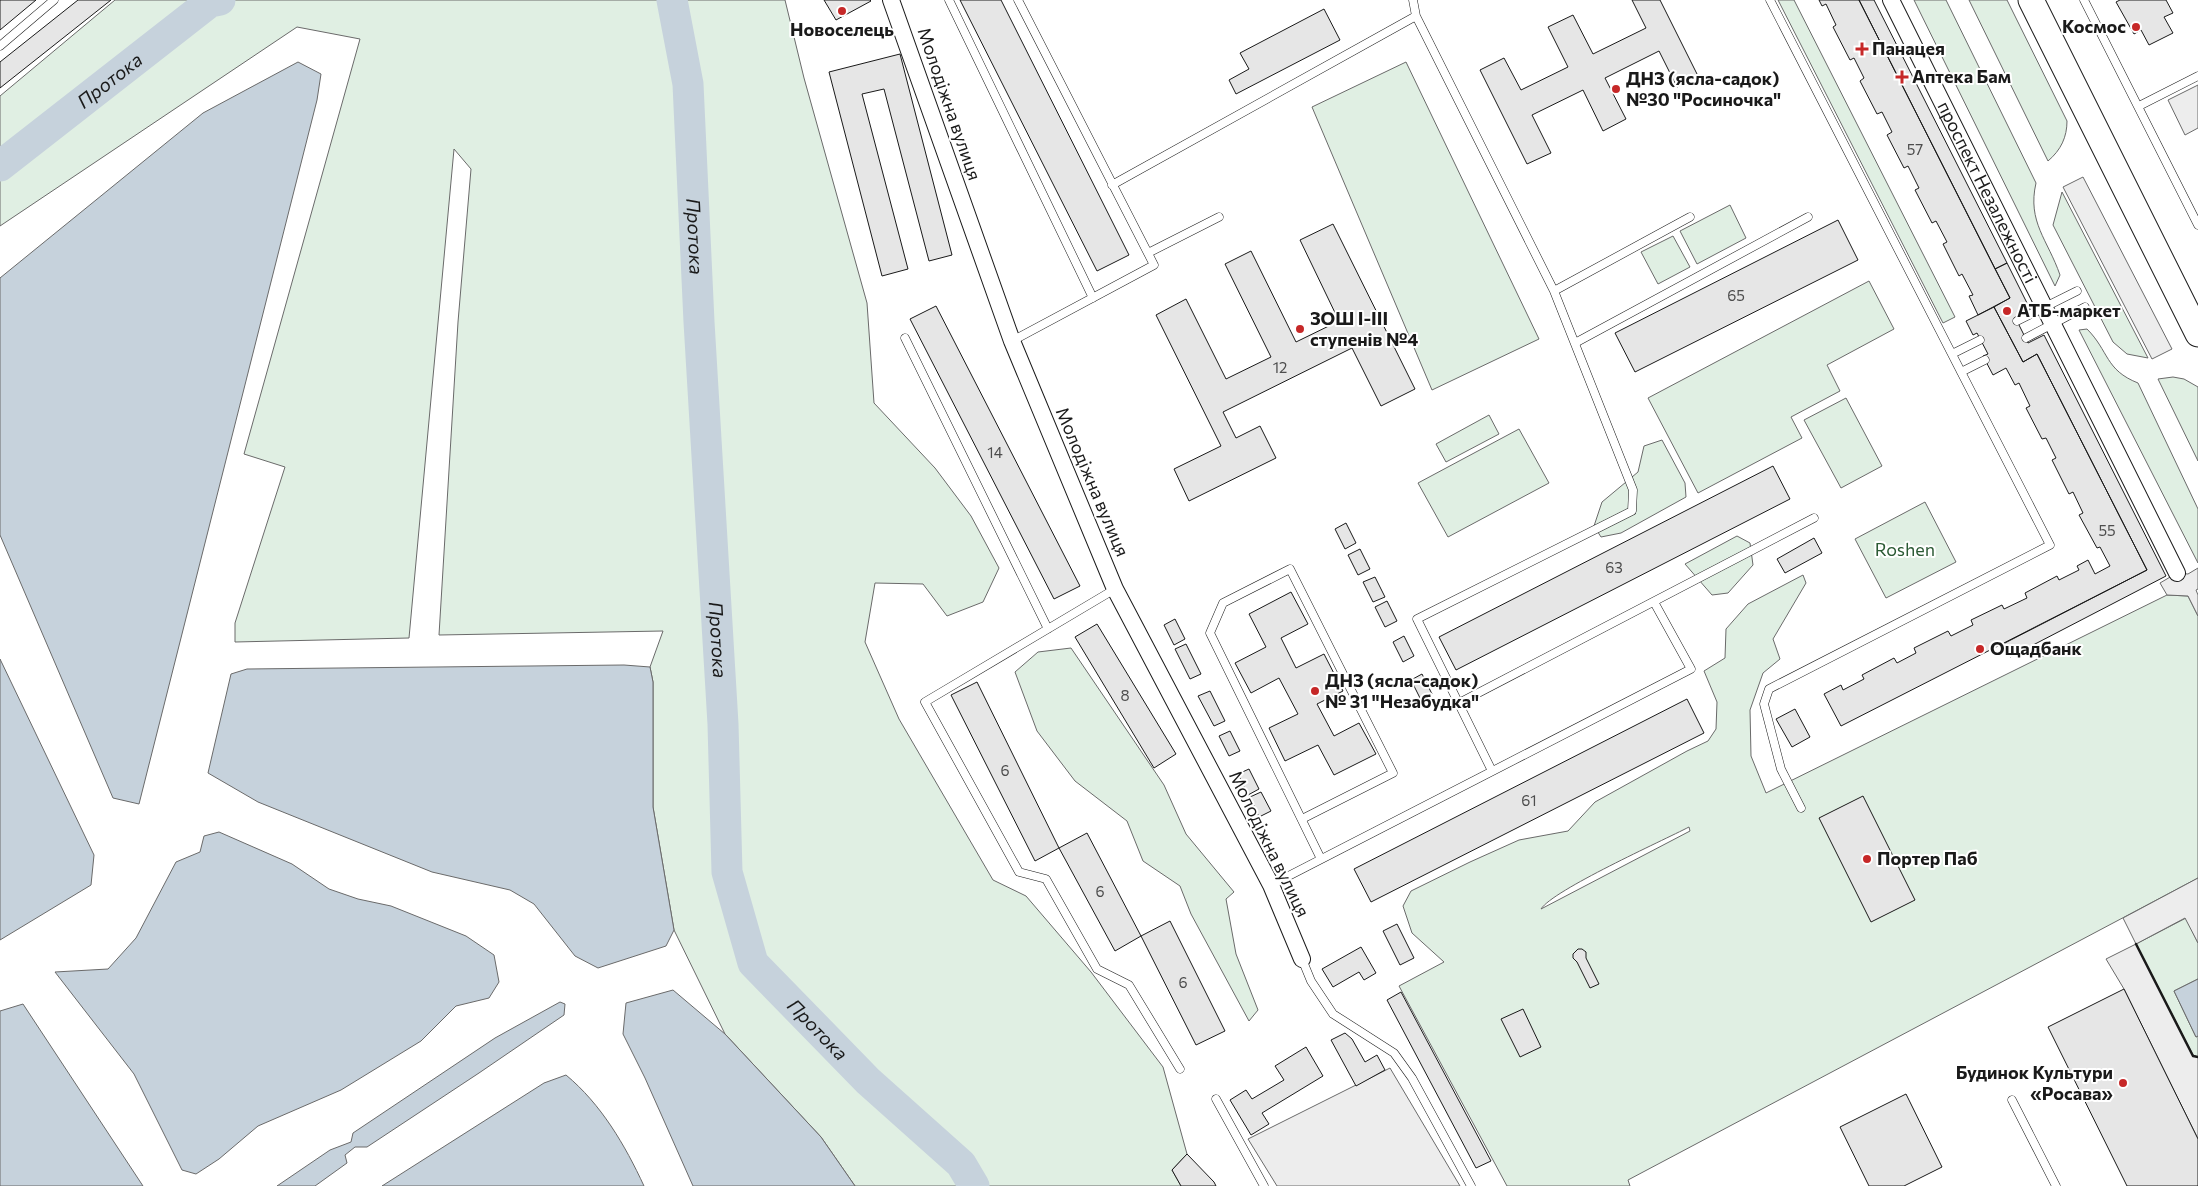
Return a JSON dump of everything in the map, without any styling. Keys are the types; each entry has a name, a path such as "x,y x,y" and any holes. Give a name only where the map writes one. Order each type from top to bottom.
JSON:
{"main road":[{"path":"2032,0 2198,334"}],"street":[{"name":"Молодіжна вулиця","path":"892,0 1012,342 1115,589 1271,885 1302,960"},
{"name":"проспект Незалежності","path":"1890,0 2178,573"}],"lane":[{"path":"0,46 54,0"},
{"path":"949,0 1093,298"},
{"path":"1012,342 1154,265 1018,0"},
{"path":"1413,0 1416,16 1554,291 1633,490 1632,511 1417,619 1492,771"},
{"path":"1770,0 2050,545 1769,689 1764,704 1781,769 1801,808"},
{"path":"2084,0 2198,225"},
{"path":"1112,184 1416,16"},
{"path":"2139,106 2198,76"},
{"path":"1148,253 1218,216"},
{"path":"1554,291 1690,218"},
{"path":"1574,343 1808,218"},
{"path":"2017,321 2076,291"},
{"path":"2026,338 2085,307"},
{"path":"906,338 1048,629"},
{"path":"1952,354 1980,340"},
{"path":"1961,372 1985,360"},
{"path":"1459,703 1814,518"},
{"path":"1302,818 1393,773 1290,569 1223,603 1210,633 1302,818 1320,859"},
{"path":"1115,589 925,702 1020,872 1046,879 1098,969 1129,985 1180,1069"},
{"path":"1271,885 1691,669 1654,602"},
{"path":"1302,960 1311,981 1333,1014 1394,1053 1412,1078 1471,1186"},
{"path":"1216,1098 1264,1186"},
{"path":"2012,1100 2056,1186"}],"green space":[{"path":"115,0 785,0 804,78 867,303 874,403 935,468 971,516 999,568 983,602 947,616 923,584 875,583 865,642 899,719 993,880 1026,896 1091,972 1163,1067 1187,1154 1172,1170 1181,1186 855,1186 821,1137 725,1034 674,930 653,807 653,682 650,667 663,631 439,635 458,322 471,169 454,149 409,638 235,642 235,623 285,467 244,454 360,39 297,27 0,226 0,96"},
{"path":"1778,0 1794,0 1955,317 1943,323"},
{"path":"1914,0 1946,0 2036,183 2034,209 2036,220 2060,275 2055,286"},
{"path":"1969,0 2007,0 2067,121 2062,143 2048,161"},
{"path":"1406,62 1539,339 1432,390 1312,107"},
{"path":"2062,192 2148,358 2127,354 2113,342 2053,225"},
{"path":"1730,205 1746,238 1697,264 1680,231"},
{"path":"1673,236 1690,267 1658,284 1641,252"},
{"path":"1869,281 1894,329 1827,365 1840,391 1791,417 1802,438 1698,493 1648,398"},
{"path":"2087,329 2113,366 2127,378 2138,383 2198,509 2198,563 2079,330"},
{"path":"2173,377 2184,379 2198,387 2198,461 2158,379"},
{"path":"1846,398 1882,466 1841,488 1804,420"},
{"path":"1489,415 1499,434 1446,462 1436,444"},
{"path":"1519,429 1549,483 1448,537 1418,483"},
{"path":"1662,440 1685,483 1686,497 1621,533 1601,537 1594,526 1602,502 1638,472 1644,446"},
{"name":"Roshen","path":"1925,502 1956,562 1886,598 1855,539"},
{"path":"1737,536 1750,543 1753,565 1728,593 1712,595 1685,564"},
{"path":"1803,575 1806,583 1773,639 1780,659 1763,673 1750,710 1751,756 1766,793 2167,595 2188,596 2198,616 2198,878 1628,1180 1630,1186 1507,1186 1399,986 1444,962 1412,933 1403,906 1411,891 1470,862 1519,840 1568,831 1595,802 1708,741 1716,729 1717,702 1704,671 1725,658 1726,629 1748,604","holes":["1689,827 1690,831 1541,909 1565,890 1586,878"]},
{"path":"1071,648 1164,785 1186,834 1234,892 1226,899 1236,954 1258,1010 1249,1021 1191,914 1180,886 1143,861 1127,821 1075,781 1037,731 1015,672 1038,652"},
{"path":"2186,918 2198,943 2198,979 2174,991 2196,1037 2198,1036 2198,1057 2193,1056 2136,944"}],"shaded area":[{"path":"298,62 321,74 317,100 139,804 113,798 0,535 0,278 203,113"},
{"path":"2198,85 2198,128 2185,135 2168,100"},
{"path":"2083,177 2172,349 2152,359 2063,187"},
{"path":"2198,568 2198,589 2196,590 2198,595 2198,616 2188,596 2167,595 2160,583 2177,573 2188,574"},
{"path":"0,659 94,855 91,885 0,940"},
{"path":"624,665 650,667 653,682 653,807 674,930 666,946 598,968 575,956 534,904 510,890 432,872 258,802 208,773 231,674 247,669"},
{"path":"219,832 292,864 329,889 358,899 391,906 466,936 494,955 499,982 489,998 456,1006 421,1041 341,1090 258,1126 219,1159 196,1174 182,1170 134,1074 55,972 108,969 136,938 176,862 200,852 204,836"},
{"path":"2198,878 2198,943 2185,918 2136,944 2123,918"},
{"path":"2136,944 2193,1055 2198,1057 2198,1139 2124,989 2106,959"},
{"path":"2198,979 2198,1036 2196,1037 2174,991"},
{"path":"673,990 725,1034 821,1137 855,1186 693,1186 645,1078 623,1034 626,1003"},
{"path":"560,1002 565,1004 564,1015 367,1147 355,1147 345,1155 347,1163 315,1186 277,1186 330,1150 351,1142 353,1133 495,1038"},
{"path":"23,1004 143,1186 0,1186 0,1011"},
{"path":"1390,1068 1460,1186 1277,1186 1248,1139"},
{"path":"566,1075 579,1086 611,1126 629,1155 644,1186 382,1186 544,1083"}],"building":[{"path":"0,0 36,0 0,30"},
{"path":"78,0 111,0 0,88 0,62"},
{"name":"Новоселець","path":"824,0 870,0 871,1 836,20"},
{"path":"960,0 1001,0 1129,255 1097,271"},
{"path":"1632,0 1660,0 1698,76 1677,87 1659,51 1605,78 1626,119 1603,131 1583,90 1532,115 1551,153 1527,164 1480,70 1504,58 1521,90 1568,67 1548,27 1573,15 1593,54 1646,28"},
{"path":"1819,0 1859,0 2010,298 1978,315 1969,296 1973,295 1962,274 1959,276 1943,244 1947,242 1936,221 1932,223 1915,190 1919,188 1908,166 1904,168 1887,135 1892,132 1882,112 1877,114 1860,81 1864,78 1854,58 1850,60 1833,27 1836,25 1826,4 1822,6"},
{"path":"1859,0 1874,0 2007,263 1995,269"},
{"path":"2120,0 2166,0 2173,13 2164,17 2173,33 2149,45 2141,30 2134,34 2116,2"},
{"path":"1324,9 1340,40 1236,94 1229,80 1249,69 1240,53"},
{"path":"900,54 952,255 929,261 884,89 862,94 908,269 882,276 829,72"},
{"path":"1838,220 1858,260 1635,372 1615,333"},
{"path":"1333,224 1415,389 1381,406 1352,348 1223,412 1236,438 1260,426 1276,458 1189,501 1174,469 1221,446 1156,315 1186,299 1226,379 1271,357 1225,264 1251,251 1296,342 1339,321 1300,240"},
{"path":"2007,263 2030,309 2015,317 2028,343 2044,335 2166,576 2010,657 2003,644 2147,570 2037,354 2023,362 1994,307 2010,298 1995,269"},
{"path":"936,306 1080,586 1054,599 910,319"},
{"path":"1994,307 2023,362 2037,354 2147,570 1841,726 1824,694 1841,685 1843,690 1864,679 1862,675 1894,658 1897,663 1916,653 1914,648 1948,631 1951,636 1973,625 1971,620 2002,605 2004,609 2027,598 2025,593 2057,576 2059,580 2079,570 2077,566 2088,560 2095,574 2110,566 2100,547 2097,548 2079,515 2083,513 2073,492 2069,494 2052,460 2056,458 2046,438 2042,439 2026,408 2030,406 2019,383 2015,385 2006,368 1993,375 1983,356 1988,354 1977,333 1973,335 1966,321"},
{"path":"1773,466 1790,499 1456,670 1439,637"},
{"path":"1346,523 1356,543 1345,549 1335,529"},
{"path":"1814,538 1822,553 1785,573 1777,559"},
{"path":"1360,549 1370,569 1358,575 1348,555"},
{"path":"1375,577 1385,597 1373,602 1363,582"},
{"path":"1291,592 1308,624 1281,638 1296,668 1324,654 1343,691 1317,704 1334,736 1359,723 1376,754 1334,775 1318,745 1285,761 1269,728 1298,714 1279,678 1251,693 1235,663 1266,647 1249,614"},
{"path":"1387,601 1397,621 1385,627 1375,607"},
{"path":"1175,619 1185,639 1174,645 1164,625"},
{"path":"1097,624 1176,754 1154,768 1075,637"},
{"path":"1404,636 1414,656 1403,662 1393,642"},
{"path":"1186,644 1201,674 1190,679 1175,649"},
{"path":"1422,674 1432,694 1421,700 1411,680"},
{"path":"977,682 1059,848 1035,861 951,695"},
{"path":"1210,691 1225,721 1214,726 1198,696"},
{"path":"1687,699 1704,733 1371,902 1354,869"},
{"path":"1795,709 1810,737 1792,747 1776,719"},
{"path":"1230,731 1240,751 1229,756 1219,736"},
{"path":"1249,769 1259,789 1248,795 1238,774"},
{"path":"1261,792 1271,811 1259,817 1250,797"},
{"name":"Портер Паб","path":"1863,796 1915,900 1871,922 1819,818"},
{"path":"1087,833 1141,936 1115,951 1059,848"},
{"path":"1170,921 1225,1031 1196,1045 1141,936"},
{"path":"1397,924 1414,958 1400,965 1383,931"},
{"path":"1361,947 1376,973 1364,980 1359,972 1333,987 1322,969"},
{"path":"1578,949 1586,952 1586,958 1599,984 1590,988 1577,962 1573,958 1573,954"},
{"name":"Будинок Культури «Росава»","path":"2124,989 2198,1139 2198,1186 2127,1186 2048,1027"},
{"path":"1401,992 1491,1161 1476,1168 1387,1000"},
{"path":"1523,1009 1541,1047 1520,1057 1501,1019"},
{"path":"1345,1033 1352,1039 1365,1062 1377,1055 1385,1070 1356,1086 1331,1040"},
{"path":"1306,1047 1323,1076 1262,1113 1269,1124 1251,1135 1230,1100 1246,1090 1252,1099 1284,1080 1275,1066"},
{"path":"1906,1094 1942,1167 1904,1186 1869,1186 1840,1127"},
{"path":"1187,1154 1216,1186 1181,1186 1172,1170"}],"waterway":[{"name":"Протока","path":"0,166 210,2 220,0"},
{"name":"Протока","path":"672,0 688,84 699,322 723,724 727,872 753,963 868,1081 961,1164 974,1186"}],"wall":[{"path":"2136,944 2193,1056 2198,1057"}],"place":[{"name":"Новоселець","path":"842,11"},
{"name":"Космос","path":"2136,27"},
{"name":"Панацея","path":"1862,49"},
{"name":"Аптека Бам","path":"1902,77"},
{"name":"ДНЗ (ясла-садок) №30 \"Росиночка\"","path":"1616,89"},
{"name":"АТБ-маркет","path":"2007,311"},
{"name":"ЗОШ І-ІІІ ступенів №4","path":"1300,329"},
{"name":"Ощадбанк","path":"1980,649"},
{"name":"ДНЗ (ясла-садок) № 31 \"Незабудка\"","path":"1315,691"},
{"name":"Портер Паб","path":"1867,859"},
{"name":"Будинок Культури «Росава»","path":"2123,1083"}]}
